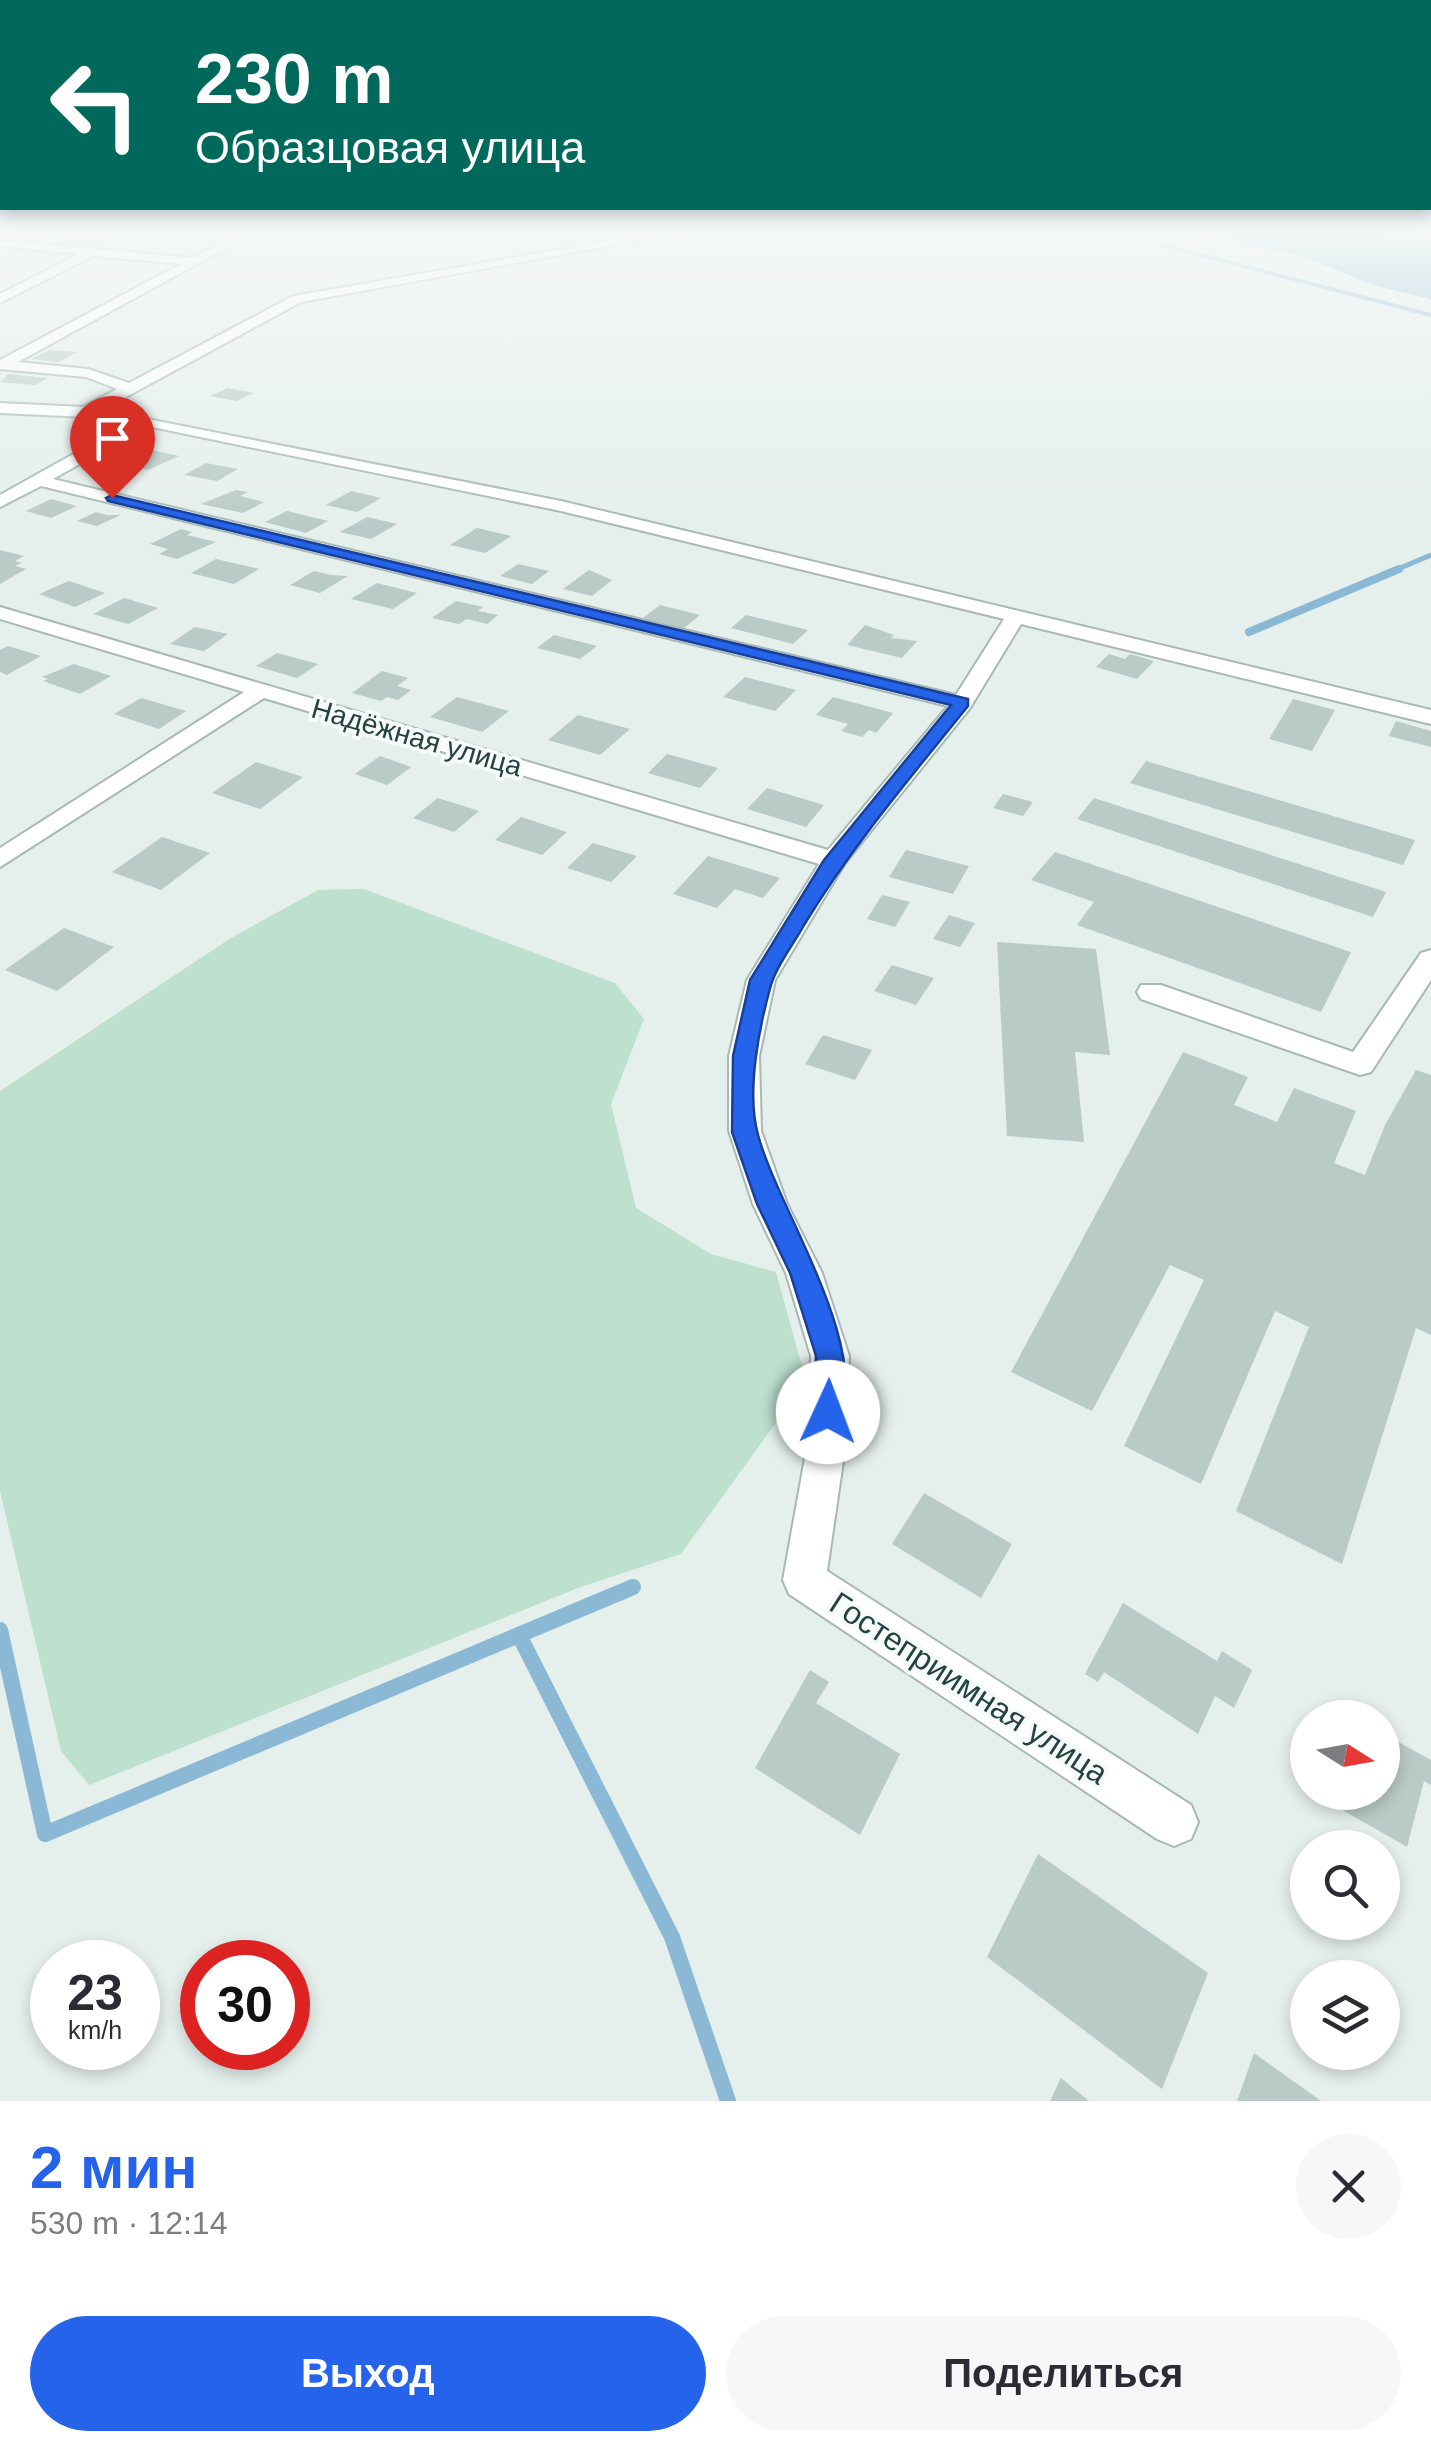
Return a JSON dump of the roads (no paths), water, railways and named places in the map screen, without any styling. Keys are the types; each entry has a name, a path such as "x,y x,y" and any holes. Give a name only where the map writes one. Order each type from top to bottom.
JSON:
{"street":[{"path":"0,364 63,331"},
{"path":"86,412 238,331"},
{"path":"0,364 88,373 130,389"},
{"path":"0,408 86,412 146,420 561,506 1431,716"},
{"path":"0,502 146,420"},
{"path":"36,480 962,703"},
{"name":"Надёжная улица","path":"0,613 834,860"},
{"name":"Гостеприимная улица","path":"1017,614 962,703 834,860 761,980 744,1056 744,1132 770,1204 804,1273 830,1356 827,1440 804,1580 1174,1822"},
{"path":"0,859 260,691"},
{"path":"1151,992 1360,1065 1431,958"}],"waterway":[{"path":"1393,571 1431,555"},
{"path":"1249,632 1399,569"},
{"path":"0,1630 45,1834 633,1587"},
{"path":"519,1635 672,1937 728,2101"}]}
